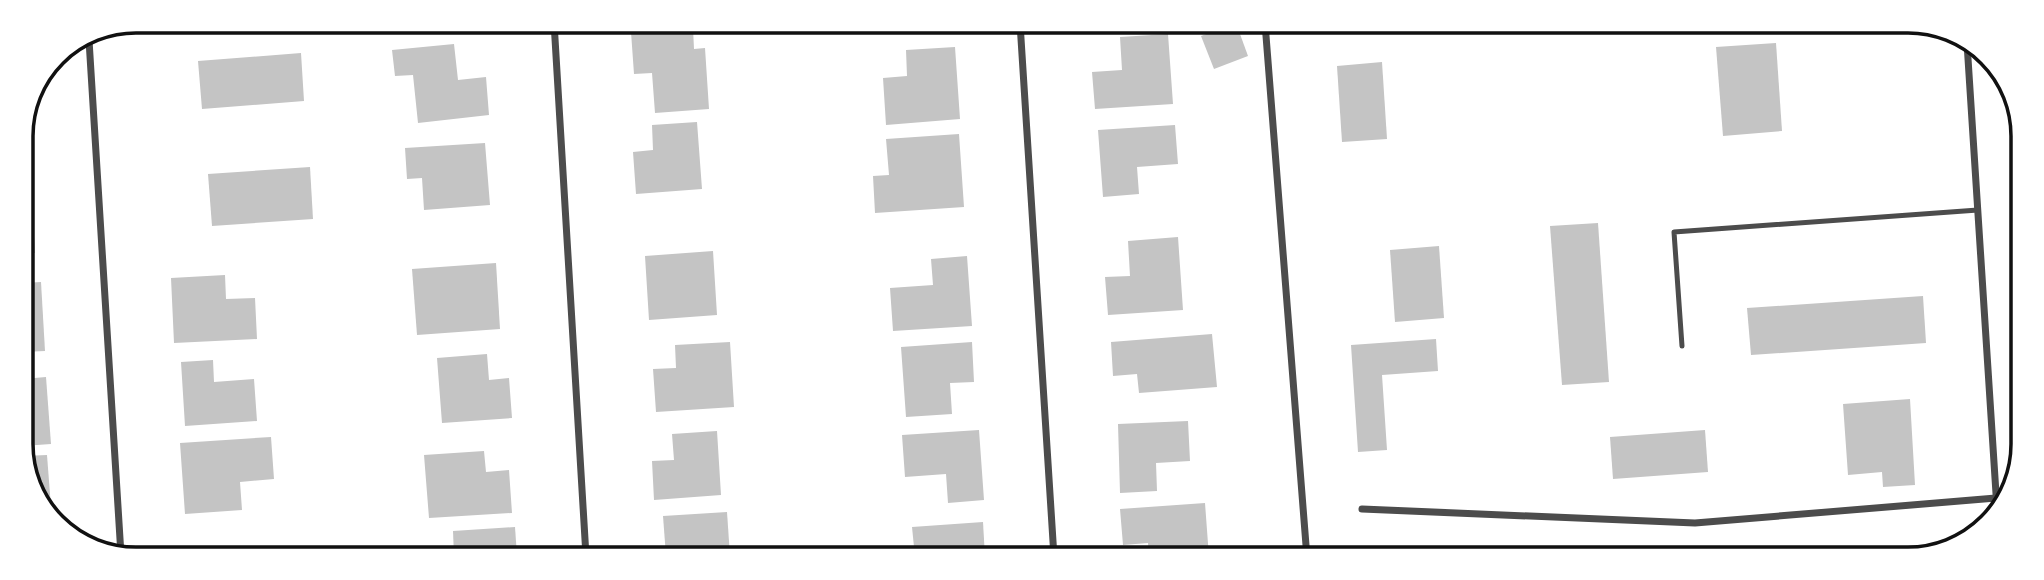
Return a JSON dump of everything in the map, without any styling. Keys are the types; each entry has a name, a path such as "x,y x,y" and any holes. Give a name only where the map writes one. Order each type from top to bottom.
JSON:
{"street":[{"path":"555,33 585,547"},
{"path":"1021,33 1053,547"},
{"path":"1266,33 1306,547"},
{"path":"89,45 120,545"},
{"path":"1968,53 1996,497"},
{"path":"1362,509 1695,523 1995,498"}],"lane":[{"path":"1682,346 1674,232 1978,210"}],"building":[{"path":"631,33 693,33 694,49 705,48 709,109 655,113 652,73 634,74"},
{"path":"1209,33 1240,33 1248,56 1214,69 1201,36"},
{"path":"1168,34 1173,104 1095,109 1092,72 1122,70 1120,37"},
{"path":"1776,43 1782,131 1723,136 1716,47"},
{"path":"454,44 458,80 486,77 489,115 418,123 413,75 395,76 392,50"},
{"path":"955,47 960,119 886,125 883,78 907,76 906,50"},
{"path":"301,53 304,101 202,109 198,61"},
{"path":"1382,62 1387,139 1342,142 1337,66"},
{"path":"697,122 702,189 636,194 633,152 653,150 652,125"},
{"path":"1175,125 1178,164 1137,167 1139,194 1103,197 1098,130"},
{"path":"959,134 964,207 875,213 873,176 889,175 886,139"},
{"path":"485,143 490,205 424,210 422,178 407,179 405,148"},
{"path":"310,167 313,219 212,226 208,174"},
{"path":"33,218 35,253 33,253"},
{"path":"1598,223 1609,382 1562,385 1550,226"},
{"path":"1178,237 1183,310 1108,315 1105,277 1130,276 1128,241"},
{"path":"1439,246 1444,318 1395,322 1390,250"},
{"path":"713,251 717,315 649,320 645,256"},
{"path":"967,256 972,326 893,331 890,288 933,285 931,259"},
{"path":"496,263 500,329 417,335 412,269"},
{"path":"225,275 226,299 255,298 257,339 174,343 171,278"},
{"path":"33,282 41,282 45,351 33,352"},
{"path":"1923,296 1926,343 1751,355 1747,308"},
{"path":"1212,334 1217,387 1139,393 1137,374 1113,376 1111,342"},
{"path":"1436,339 1438,371 1382,375 1387,450 1358,452 1351,345"},
{"path":"730,342 734,407 656,412 653,369 676,368 675,345"},
{"path":"972,342 974,382 950,383 952,414 906,417 901,347"},
{"path":"487,354 489,380 509,378 512,418 442,423 437,358"},
{"path":"213,360 214,382 254,379 257,421 185,426 181,362"},
{"path":"46,377 51,444 33,445 33,378"},
{"path":"1910,399 1915,485 1883,487 1882,472 1848,475 1843,404"},
{"path":"1188,421 1190,461 1156,463 1157,491 1120,493 1118,424"},
{"path":"979,430 984,500 948,503 946,474 905,477 902,435"},
{"path":"1705,430 1708,472 1613,479 1610,437"},
{"path":"717,431 721,495 654,500 652,461 674,460 672,434"},
{"path":"271,437 274,479 240,482 242,510 185,514 180,443"},
{"path":"484,451 486,472 509,470 512,513 429,518 424,455"},
{"path":"47,455 50,500 39,477 34,456"},
{"path":"1205,503 1208,547 1148,547 1148,543 1123,545 1120,509"},
{"path":"727,512 729,547 665,547 663,516"},
{"path":"983,522 984,547 914,547 912,527"},
{"path":"515,527 516,547 454,547 453,531"}]}
